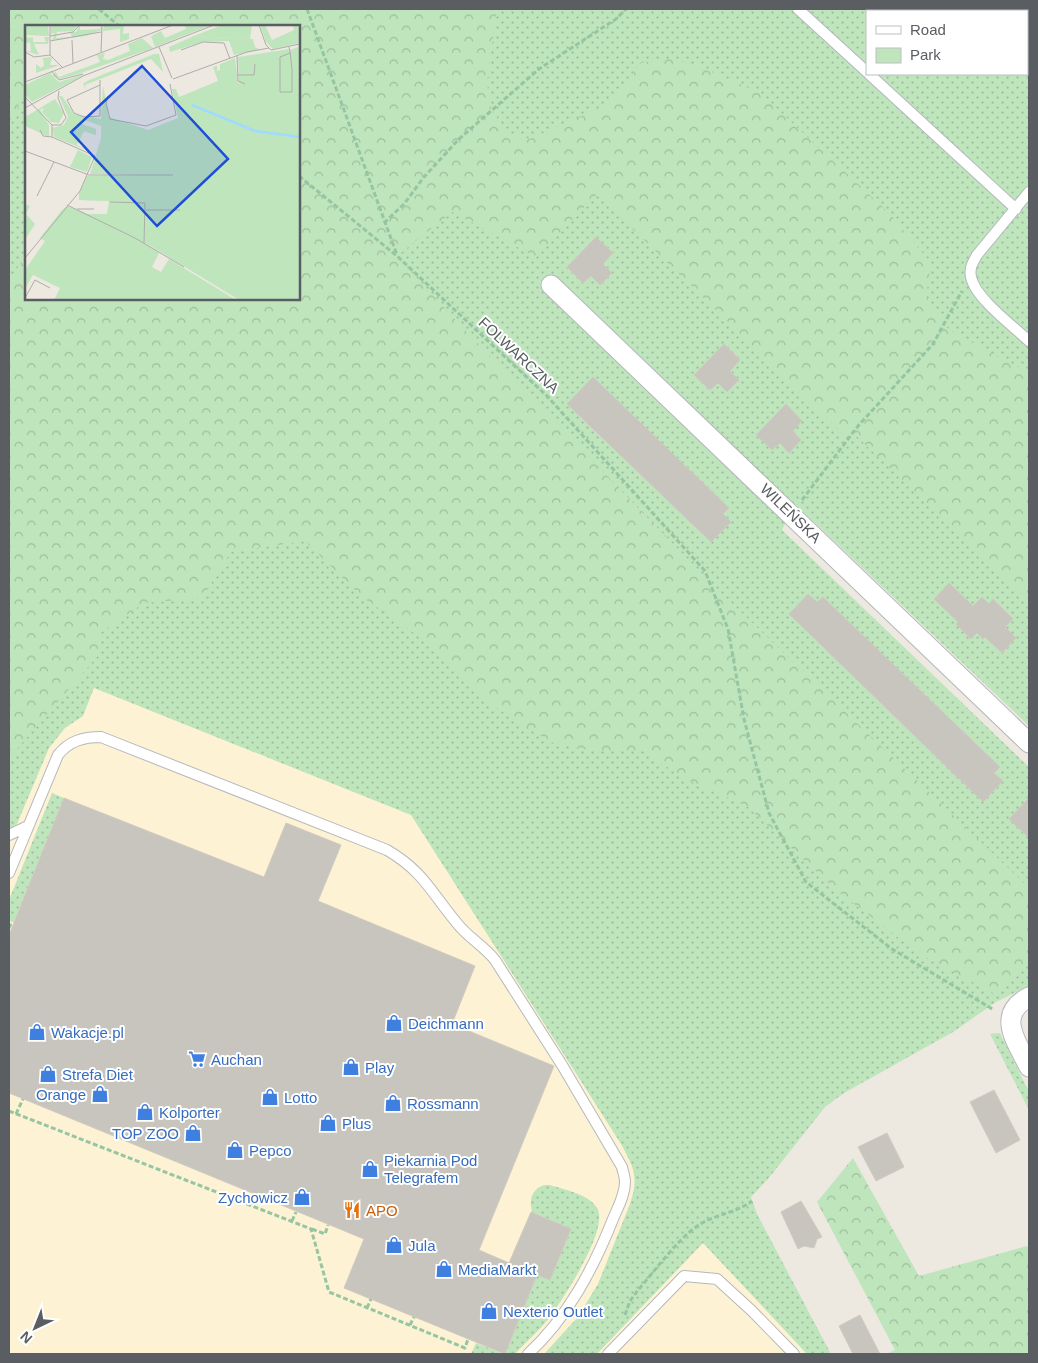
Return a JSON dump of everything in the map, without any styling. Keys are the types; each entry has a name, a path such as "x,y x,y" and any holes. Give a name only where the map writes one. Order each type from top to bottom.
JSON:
{"street":[{"name":"WILEŃSKA","path":"551,285 1029,743"},
{"path":"1029,997 1014,1010 1010,1019 1012,1032 1029,1067"}],"lane":[{"path":"798,9 866,71"},
{"path":"870,75 1016,208"},
{"path":"1029,192 970,266 970,276 975,287 1029,341"},
{"path":"9,873 58,755 64,747 87,737 101,737 387,850 406,861 423,877 456,922 495,960 562,1065 622,1167 625,1181 624,1193 601,1251 579,1292 546,1338 528,1354"},
{"path":"9,835 28,826"},
{"path":"608,1354 684,1276 717,1279 752,1310 794,1354"}],"path":[{"path":"99,9 118,25"},
{"path":"307,9 397,256"},
{"path":"384,223 404,204 424,177 459,139 538,69 616,19 626,9"},
{"name":"FOLWARCZNA","path":"300,177 397,256 547,396 705,571 728,629 744,720 769,813 806,882 892,949 1010,1019"},
{"path":"792,515 858,426 933,344 970,276"},
{"path":"9,928 10,925 13,925"},
{"path":"16,1114 23,1099"},
{"path":"9,1111 324,1234 328,1225"},
{"path":"616,1346 630,1301 689,1233 708,1220 739,1210 752,1201"},
{"path":"292,1222 296,1212"},
{"path":"311,1228 329,1292 465,1348 468,1339"},
{"path":"367,1308 371,1299"},
{"path":"410,1325 414,1317"}],"shaded area":[{"path":"103,650 406,771 816,1354 9,1354 9,758"}],"green space":[{"path":"9,9 1029,9 1029,726 795,504 782,530 1029,767 1029,986 996,1002 953,1032 844,1093 825,1107 768,1179 751,1197 757,1214 831,1354 807,1354 703,1243 597,1354 544,1354 577,1318 598,1284 633,1195 634,1173 621,1144 411,815 94,688 83,716 65,728 49,748 17,824 9,829"},
{"path":"9,9 497,9 487,83 491,109 507,132 530,139 597,109 614,99 640,63 669,59 696,65 760,93 889,213 931,263 926,297 949,330 1029,373 1029,600 849,429 845,436 597,194 536,257 452,212 397,256 460,325 716,588 1029,888 1029,961 995,994 921,955 837,891 748,807 685,779 644,751 593,751 550,742 478,696 428,643 361,596 305,541 231,552 202,598 144,603 99,634 103,650 9,758 9,281 25,257 25,300 300,300 300,25 25,25 25,89 9,129"},
{"path":"52,793 64,798 14,922 9,921 9,900"},
{"path":"1000,1033 1029,1092 1029,1110 990,1034"},
{"path":"853,1158 919,1276 1027,1246 1029,1250 1029,1354 886,1354 895,1350 817,1202"},
{"path":"544,1185 576,1193 593,1203 597,1208 599,1218 597,1231 574,1280 550,1317 516,1353 505,1354 537,1275 550,1280 571,1229 532,1212 532,1196 536,1190"},
{"path":"476,1343 504,1354 471,1354"}],"building":[{"path":"596,237 613,253 603,264 612,273 600,285 591,276 583,283 567,267"},
{"path":"724,344 740,360 730,371 739,380 727,392 718,383 710,390 694,375"},
{"path":"593,377 729,508 723,514 731,522 711,542 567,404"},
{"path":"786,404 802,421 793,431 801,440 789,453 780,443 772,450 756,435"},
{"path":"949,583 973,606 982,597 989,604 993,599 1013,619 1005,627 1016,638 1002,653 985,637 983,639 977,633 971,639 956,624 958,622 934,599"},
{"path":"808,594 817,602 823,597 1000,767 994,773 1003,781 983,802 789,614"},
{"path":"64,798 264,877 286,823 341,845 318,901 475,966 452,1024 554,1066 479,1250 509,1263 531,1212 571,1229 550,1280 537,1275 505,1354 344,1288 364,1239 9,1093 9,935"},
{"path":"1029,798 1029,838 1009,819"},
{"path":"994,1090 1020,1140 996,1153 970,1102"},
{"path":"887,1133 904,1167 876,1181 858,1147"},
{"path":"801,1201 822,1237 817,1239 814,1248 804,1246 798,1249 781,1212"},
{"path":"860,1315 880,1354 853,1354 839,1326"}],"place":[{"name":"Deichmann","path":"394,1023"},
{"name":"Wakacje.pl","path":"37,1032"},
{"name":"Auchan","path":"197,1059"},
{"name":"Play","path":"351,1067"},
{"name":"Strefa Diet","path":"48,1074"},
{"name":"Orange","path":"100,1094"},
{"name":"Lotto","path":"270,1097"},
{"name":"Rossmann","path":"393,1103"},
{"name":"Kolporter","path":"145,1112"},
{"name":"Plus","path":"328,1123"},
{"name":"TOP ZOO","path":"193,1133"},
{"name":"Pepco","path":"235,1150"},
{"name":"Piekarnia Pod Telegrafem","path":"370,1169"},
{"name":"Zychowicz","path":"302,1197"},
{"name":"APO","path":"352,1210"},
{"name":"Jula","path":"394,1245"},
{"name":"MediaMarkt","path":"444,1269"},
{"name":"Nexterio Outlet","path":"489,1311"}]}
